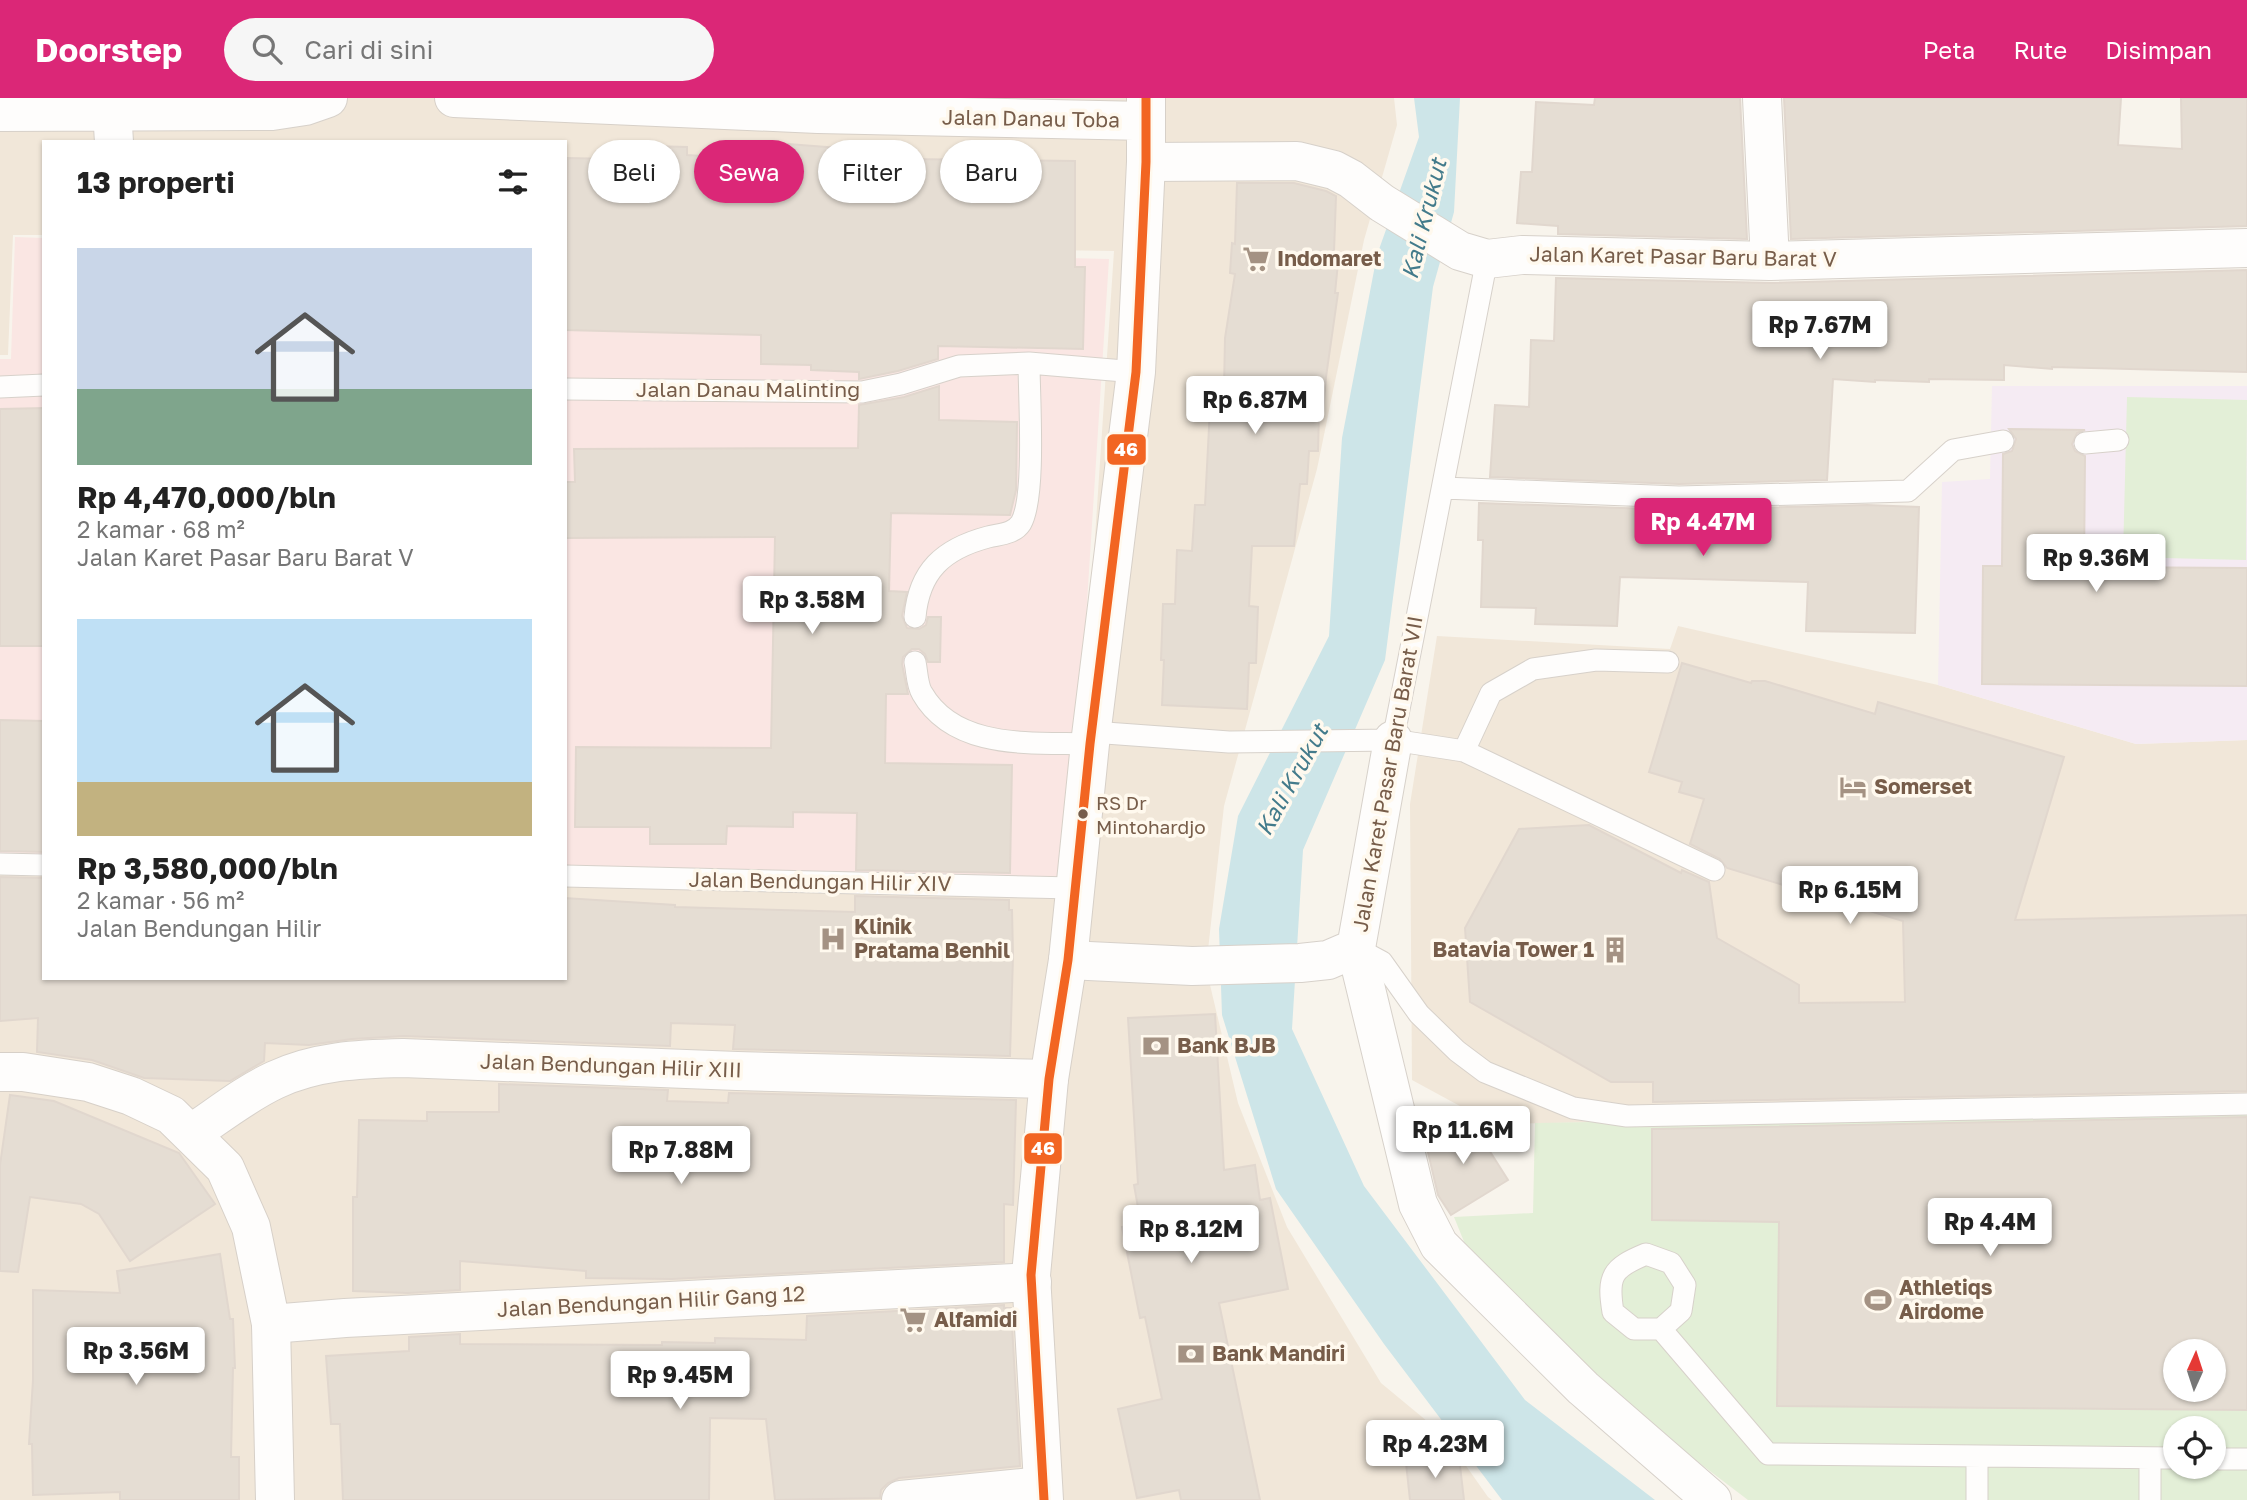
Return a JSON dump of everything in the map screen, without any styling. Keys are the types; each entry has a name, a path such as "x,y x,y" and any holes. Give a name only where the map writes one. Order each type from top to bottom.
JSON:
{"street":[{"path":"0,112 113,126 272,111 305,106 328,98"},
{"name":"Jalan Danau Toba","path":"454,98 1146,110"},
{"path":"1762,98 1770,261"},
{"path":"901,1500 1044,1493 1031,1282 1049,1079 1068,960 1091,738 1136,372 1146,110"},
{"path":"1146,162 1297,160 1343,175 1382,203 1473,255"},
{"name":"Jalan Karet Pasar Baru Barat V","path":"1473,255 1770,261 2247,248"},
{"name":"Jalan Karet Pasar Baru Barat VII","path":"1382,740 1356,947 1418,1204 1439,1245 1583,1388 1712,1500"},
{"path":"1068,960 1192,966 1300,964 1328,960 1356,947"},
{"name":"Jalan Bendungan Hilir XIII","path":"192,1133 275,1080 313,1067 352,1059 403,1058 737,1071 1049,1079"},
{"path":"0,1072 23,1072 88,1082 131,1096 171,1115 225,1168 251,1227 271,1324 275,1500"},
{"name":"Jalan Bendungan Hilir Gang 12","path":"271,1324 1031,1282"}],"lane":[{"name":"Jalan Karet Pasar Baru Barat VII","path":"1382,740 1443,488 1473,255"},
{"name":"Jalan Danau Malinting","path":"567,389 862,393 959,366 1029,363 1136,372"},
{"path":"915,617 917,597 925,577 942,559 964,544 1008,533 1019,527 1025,516 1029,487 1029,363"},
{"path":"0,387 42,385"},
{"path":"2085,443 2118,440"},
{"path":"1443,488 1679,497 1908,491 1953,450 2003,441"},
{"path":"1464,751 1491,693 1533,669 1596,660 1668,662"},
{"path":"915,662 921,692 937,711 959,728 982,737 1014,741 1091,738 1229,742 1382,740 1464,751 1714,870"},
{"path":"0,864 42,865"},
{"name":"Jalan Bendungan Hilir XIV","path":"567,876 1074,888"},
{"path":"1356,947 1382,962 1419,1014 1466,1058 1485,1072 1573,1108 1627,1116 2247,1104"},
{"path":"1661,1329 1768,1454 2163,1458"},
{"path":"1977,1500 1978,1456"},
{"path":"2150,1458 2150,1500"},
{"path":"2226,1459 2247,1459"}],"shaded area":[{"path":"0,98 1394,98 1397,125 1364,240 1317,469 1224,806 1206,968 1238,1103 1287,1227 1381,1383 1445,1436 1492,1500 0,1500 0,863 42,864 42,980 567,980 567,874 1072,884 1114,251 567,243 567,140 42,140 42,235 13,235 8,355 0,355"},
{"path":"15,237 42,238 42,861 0,861 0,359 11,359"},
{"path":"567,246 1109,259 1069,883 567,872"},
{"path":"1992,386 2247,386 2247,740 2136,744 1938,685 1942,482 1990,479"},
{"path":"1678,626 1938,685 2136,744 2247,740 2247,1111 1493,1124 1412,1080 1410,804 1437,636 1670,649"}],"green space":[{"path":"2127,397 2247,400 2246,560 2123,557"},
{"name":"Athletiqs Airdome","path":"2247,1111 2247,1500 1748,1500 1552,1351 1467,1249 1454,1217 1533,1213 1535,1123"}],"water":[{"name":"Kali Krukut","path":"1414,98 1460,98 1454,212 1433,287 1385,660 1303,850 1292,1029 1364,1186 1525,1400 1655,1500 1502,1500 1384,1344 1276,1189 1222,1015 1219,929 1238,816 1329,636 1342,438 1377,255 1419,137"}],"building":[{"path":"1595,98 1740,98 1747,239 1558,234 1558,226 1517,223 1521,172 1532,172 1536,102 1594,105"},
{"path":"1784,98 2121,98 2118,145 2182,149 2181,98 2247,98 2247,226 1791,239"},
{"path":"804,145 818,146 818,203 926,203 926,159 940,159 940,203 1042,203 1042,161 1075,161 1075,267 1085,267 1083,349 938,346 938,359 859,379 859,372 811,370 811,365 761,364 761,335 567,330 568,158 588,158 588,203 680,203 680,147 687,147 687,155 694,155 694,203 804,203"},
{"path":"1237,183 1294,183 1336,196 1334,252 1339,253 1335,293 1338,293 1323,413 1319,413 1318,451 1309,451 1307,484 1300,484 1294,546 1252,546 1249,606 1258,607 1256,663 1249,663 1247,709 1162,705 1163,604 1175,604 1177,550 1192,551 1195,505 1205,505 1211,389 1224,389 1225,338 1235,274 1230,273 1232,243 1235,244"},
{"path":"2247,270 2247,372 2052,369 2004,365 2004,380 1929,379 1929,382 1875,382 1833,379 1827,480 1679,484 1490,477 1495,405 1529,407 1531,340 1554,341 1556,278 1771,283"},
{"path":"939,386 939,420 1017,422 1016,490 1010,515 891,513 889,591 907,592 902,616 907,628 919,629 926,625 928,617 941,617 940,662 928,662 919,649 912,649 903,657 902,664 908,694 886,694 885,763 1012,765 1010,873 856,870 857,813 793,812 793,827 727,826 726,844 650,844 650,827 575,827 576,747 771,748 775,537 567,538 567,482 575,482 574,449 858,448 859,405 904,397"},
{"path":"42,408 42,646 0,646 0,409"},
{"path":"2009,429 2085,430 2077,433 2072,444 2075,451 2085,456 2084,567 2247,568 2247,686 1982,684 1983,566 2002,566 2003,454 2012,451 2016,439"},
{"path":"1479,503 1679,510 1867,505 1919,507 1915,633 1806,631 1808,582 1620,577 1617,626 1535,624 1536,608 1481,607 1483,540 1478,540"},
{"path":"1682,663 1751,683 1765,681 1875,714 1878,702 2064,757 2015,920 2247,915 2247,1091 1653,1102 1653,1082 1611,1082 1470,1002 1465,928 1519,829 1589,825 1681,873 1682,870 1709,882 1717,938 1799,985 1799,1003 1905,1002 1903,921 1727,868 1720,859 1690,844 1704,799 1679,792 1682,782 1649,772"},
{"path":"0,720 42,721 42,852 0,851"},
{"path":"0,877 42,878 42,980 567,980 567,898 675,907 855,912 855,896 1009,900 1009,910 1012,910 1010,1056 733,1049 735,1025 671,1023 670,1046 404,1036 309,1045 265,1043 264,1061 230,1081 144,1078 92,1060 37,1052 38,1018 0,1021"},
{"path":"1215,1014 1224,1170 1255,1165 1260,1200 1270,1198 1288,1289 1219,1303 1260,1500 1181,1500 1179,1490 1137,1498 1118,1409 1162,1399 1145,1317 1140,1318 1122,1227 1141,1224 1134,1185 1138,1184 1128,1018"},
{"path":"499,1084 668,1090 667,1101 728,1103 729,1093 1016,1100 1013,1205 1004,1204 1004,1262 672,1279 586,1278 586,1271 460,1261 460,1290 408,1293 353,1291 353,1197 357,1197 359,1120 427,1121 427,1112 499,1112"},
{"path":"10,1095 54,1101 179,1153 215,1204 130,1261 99,1214 81,1204 30,1197 18,1272 0,1271 0,1165"},
{"path":"1468,1117 1508,1180 1451,1215 1438,1195 1426,1144"},
{"path":"2247,1117 2247,1410 1777,1406 1779,1222 1652,1220 1652,1129"},
{"path":"220,1254 230,1319 233,1319 235,1368 231,1457 239,1457 239,1500 120,1500 120,1492 33,1495 32,1444 29,1444 33,1380 33,1290 120,1293 117,1271"},
{"path":"1004,1305 1004,1308 1011,1308 1020,1466 899,1478 881,1490 880,1498 775,1500 766,1419 710,1418 709,1500 343,1500 340,1424 331,1424 326,1356 409,1351 409,1337 460,1334 460,1344 662,1345 662,1342 715,1343 715,1338 806,1340 807,1316"},
{"path":"1459,1457 1464,1500 1410,1500 1406,1463"}],"transit line":[{"name":"46","path":"1044,1500 1031,1275 1049,1079 1068,960 1090,744 1136,372 1146,162 1146,98"}],"place":[{"name":"Indomaret","path":"1256,259"},
{"name":"Somerset","path":"1853,787"},
{"name":"RS Dr Mintohardjo","path":"1083,814"},
{"name":"Klinik Pratama Benhil","path":"833,939"},
{"name":"Batavia Tower 1","path":"1615,950"},
{"name":"Bank BJB","path":"1156,1046"},
{"name":"Athletiqs Airdome","path":"1878,1300"},
{"name":"Alfamidi","path":"913,1320"},
{"name":"Bank Mandiri","path":"1191,1354"}]}
